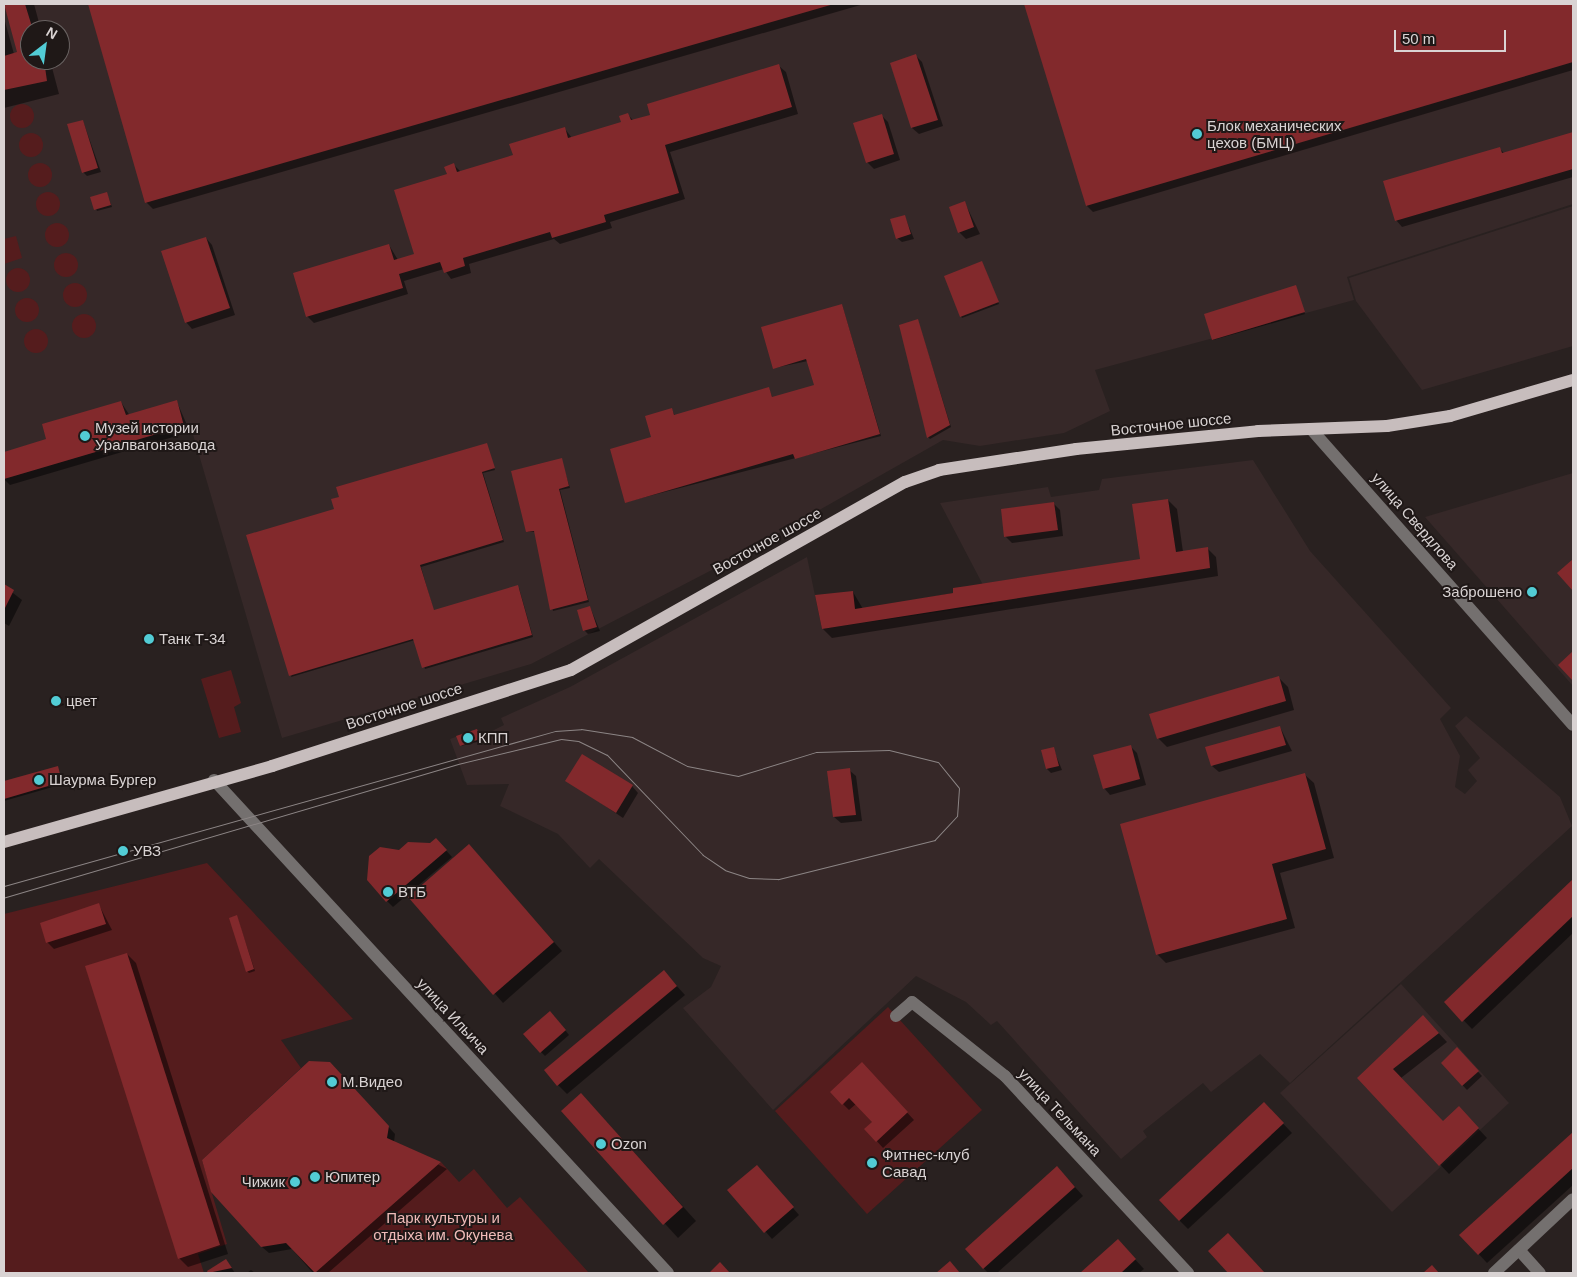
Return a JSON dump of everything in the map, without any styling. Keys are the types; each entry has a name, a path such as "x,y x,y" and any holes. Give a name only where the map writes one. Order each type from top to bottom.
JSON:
{"main road":[{"name":"Восточное шоссе","path":"4,842 214,780 570,670 905,482 939,470 1076,450 1311,429 1387,426 1450,416 1573,380"}],"street":[{"name":"улица Свердлова","path":"1311,429 1573,725"},
{"name":"улица Ильича","path":"214,780 668,1273"},
{"name":"улица Тельмана","path":"896,1016 912,1002 1005,1076 1188,1273"},
{"path":"1494,1273 1573,1199"},
{"path":"1520,1250 1540,1273"}],"shaded area":[{"path":"4,4 1573,4 1573,204 1347,277 1354,300 1095,370 1110,411 1064,433 980,446 943,440 731,560 531,664 282,738 190,424 4,479"},
{"path":"1573,206 1573,346 1422,390 1356,301 1349,278"},
{"path":"1253,460 1310,551 1451,708 1440,719 1460,756 1455,787 1465,794 1477,781 1468,770 1480,758 1455,726 1466,716 1560,797 1572,826 1290,1083 1260,1054 1211,1092 1203,1083 1143,1131 1147,1137 1121,1159 997,1021 991,1025 966,1002 916,976 773,1110 683,1008 711,987 721,966 703,958 599,859 590,868 558,834 500,806 509,784 467,785 450,739 477,729 480,737 504,725 501,718 570,687 807,557 822,629 993,604 940,503 1048,487 1051,497 1099,490 1102,479"},
{"name":"Заброшено","path":"1573,473 1573,686 1425,517"},
{"path":"1401,984 1509,1103 1392,1212 1280,1093"}],"green space":[{"path":"22,104 31,107 34,116 31,125 22,128 13,125 10,116 13,107"},
{"path":"31,133 40,136 43,145 40,154 31,157 22,154 19,145 22,136"},
{"path":"40,163 49,166 52,175 49,184 40,187 31,184 28,175 31,166"},
{"path":"48,192 57,195 60,204 57,213 48,216 39,213 36,204 39,195"},
{"path":"57,223 66,226 69,235 66,244 57,247 48,244 45,235 48,226"},
{"path":"16,236 22,258 4,264 4,239"},
{"path":"66,253 75,256 78,265 75,274 66,277 57,274 54,265 57,256"},
{"path":"18,268 27,271 30,280 27,289 18,292 9,289 6,280 9,271"},
{"path":"75,283 84,286 87,295 84,304 75,307 66,304 63,295 66,286"},
{"path":"27,298 36,301 39,310 36,319 27,322 18,319 15,310 18,301"},
{"path":"84,314 93,317 96,326 93,335 84,338 75,335 72,326 75,317"},
{"path":"36,329 45,332 48,341 45,350 36,353 27,350 24,341 27,332"},
{"path":"231,670 241,703 234,707 241,732 219,738 201,679"},
{"path":"207,863 353,1019 281,1040 301,1068 202,1160 227,1244 198,1254 204,1273 4,1273 4,914"},
{"name":"Фитнес-клуб Савад","path":"888,1007 982,1110 867,1214 775,1111"},
{"name":"Парк культуры и отдыха им. Окунева","path":"441,1162 459,1182 474,1169 507,1208 520,1197 589,1273 315,1273"}],"building":[{"path":"4,4 25,4 30,20 20,20 20,70 45,70 47,81 4,90 4,56 17,52"},
{"path":"88,4 834,4 145,203"},
{"name":"Блок механических цехов (БМЦ)","path":"1024,4 1573,4 1573,62 1086,206"},
{"path":"916,54 938,120 911,128 890,63"},
{"path":"779,64 792,107 665,145 679,193 604,215 606,222 552,238 550,232 463,258 465,266 444,273 440,262 399,274 403,288 306,317 293,273 389,244 394,260 414,254 394,190 447,174 444,167 454,163 457,172 513,155 509,144 565,127 568,138 621,122 619,116 628,113 631,120 650,115 647,104"},
{"path":"882,114 894,154 866,163 853,123"},
{"path":"83,120 98,168 82,173 67,124"},
{"path":"1573,132 1573,169 1395,221 1383,181 1500,147 1502,153"},
{"path":"107,192 111,205 94,210 90,197"},
{"path":"965,201 974,227 958,233 949,207"},
{"path":"905,215 911,234 896,239 890,219"},
{"path":"206,237 230,308 185,323 161,251"},
{"path":"982,261 999,302 960,317 944,276"},
{"path":"1296,285 1305,312 1212,340 1204,314"},
{"path":"842,304 880,434 795,459 793,454 625,503 610,449 651,437 645,416 672,408 674,415 769,387 772,397 814,385 806,359 773,369 761,327"},
{"path":"918,319 950,425 927,438 899,325"},
{"path":"177,400 184,426 4,479 4,452 46,439 42,424 121,401 126,415"},
{"path":"487,443 495,468 482,472 503,540 420,565 434,610 518,585 532,635 422,668 413,639 289,676 246,535 334,509 331,499 339,497 336,487"},
{"path":"562,458 569,486 559,489 588,600 550,610 534,531 526,532 511,471"},
{"path":"1168,499 1176,552 1208,547 1210,568 822,629 815,595 853,591 855,609 953,593 953,588 1140,559 1132,504"},
{"path":"1054,502 1058,530 1004,537 1001,509"},
{"path":"1573,559 1573,591 1557,573"},
{"path":"4,584 14,590 4,610"},
{"path":"590,606 597,627 583,631 577,610"},
{"path":"1573,651 1573,681 1558,665"},
{"path":"1279,676 1286,701 1157,739 1149,714"},
{"path":"61,696 63,703 52,707 50,699"},
{"path":"1280,726 1286,745 1211,766 1205,747"},
{"name":"КПП","path":"477,729 480,739 460,746 456,736"},
{"path":"1131,745 1140,779 1103,789 1093,755"},
{"path":"1054,747 1059,766 1046,769 1041,750"},
{"path":"582,754 633,785 616,813 565,781"},
{"path":"58,766 62,782 4,799 4,781"},
{"path":"850,768 856,815 833,817 827,771"},
{"path":"1305,773 1326,849 1272,864 1287,919 1156,955 1120,824"},
{"path":"436,838 447,850 386,902 367,880 369,856 380,847 399,850 408,842 430,843"},
{"path":"469,844 554,942 493,995 408,897"},
{"path":"1573,879 1573,916 1462,1022 1444,1002"},
{"path":"99,903 106,924 46,943 40,923"},
{"path":"237,915 254,969 246,972 229,918"},
{"path":"127,953 220,1245 178,1259 85,966"},
{"path":"664,970 677,986 557,1086 544,1070"},
{"path":"550,1011 566,1030 540,1053 523,1034"},
{"path":"1423,1015 1439,1033 1393,1069 1443,1121 1459,1106 1479,1128 1439,1166 1357,1078"},
{"path":"1457,1047 1479,1071 1462,1086 1441,1063"},
{"name":"Юпитер","path":"309,1061 330,1062 389,1126 387,1138 441,1162 315,1273 286,1243 261,1247 211,1192 202,1160"},
{"path":"862,1062 908,1112 876,1142 864,1129 872,1122 849,1098 842,1105 830,1092"},
{"path":"581,1093 683,1207 663,1225 561,1111"},
{"path":"1264,1102 1284,1123 1179,1221 1159,1200"},
{"path":"1573,1132 1573,1168 1478,1255 1459,1235"},
{"path":"757,1165 794,1207 764,1233 727,1190"},
{"path":"1057,1166 1075,1187 983,1269 965,1249"},
{"path":"1228,1233 1265,1273 1228,1273 1208,1251"},
{"path":"1118,1239 1136,1259 1121,1273 1080,1273"},
{"path":"226,1259 232,1268 208,1273 207,1271"},
{"path":"950,1261 960,1273 936,1273"},
{"path":"720,1262 730,1273 709,1273"},
{"path":"1432,1265 1439,1273 1423,1273"}],"tram line":[{"path":"4,886 555,731 581,729 632,737 687,766 738,776 816,752 889,750 938,762 959,788 957,816 935,840 778,879 749,878 725,870 703,855 607,755 578,741 561,739 458,764 4,898"}],"place":[{"name":"Блок механических цехов (БМЦ)","path":"1197,134"},
{"name":"Музей истории Уралвагонзавода","path":"85,436"},
{"name":"Заброшено","path":"1532,592"},
{"name":"Танк Т-34","path":"149,639"},
{"name":"цвет","path":"56,701"},
{"name":"КПП","path":"468,738"},
{"name":"Шаурма Бургер","path":"39,780"},
{"name":"УВЗ","path":"123,851"},
{"name":"ВТБ","path":"388,892"},
{"name":"М.Видео","path":"332,1082"},
{"name":"Ozon","path":"601,1144"},
{"name":"Фитнес-клуб Савад","path":"872,1163"},
{"name":"Юпитер","path":"315,1177"},
{"name":"Чижик","path":"295,1182"}]}
